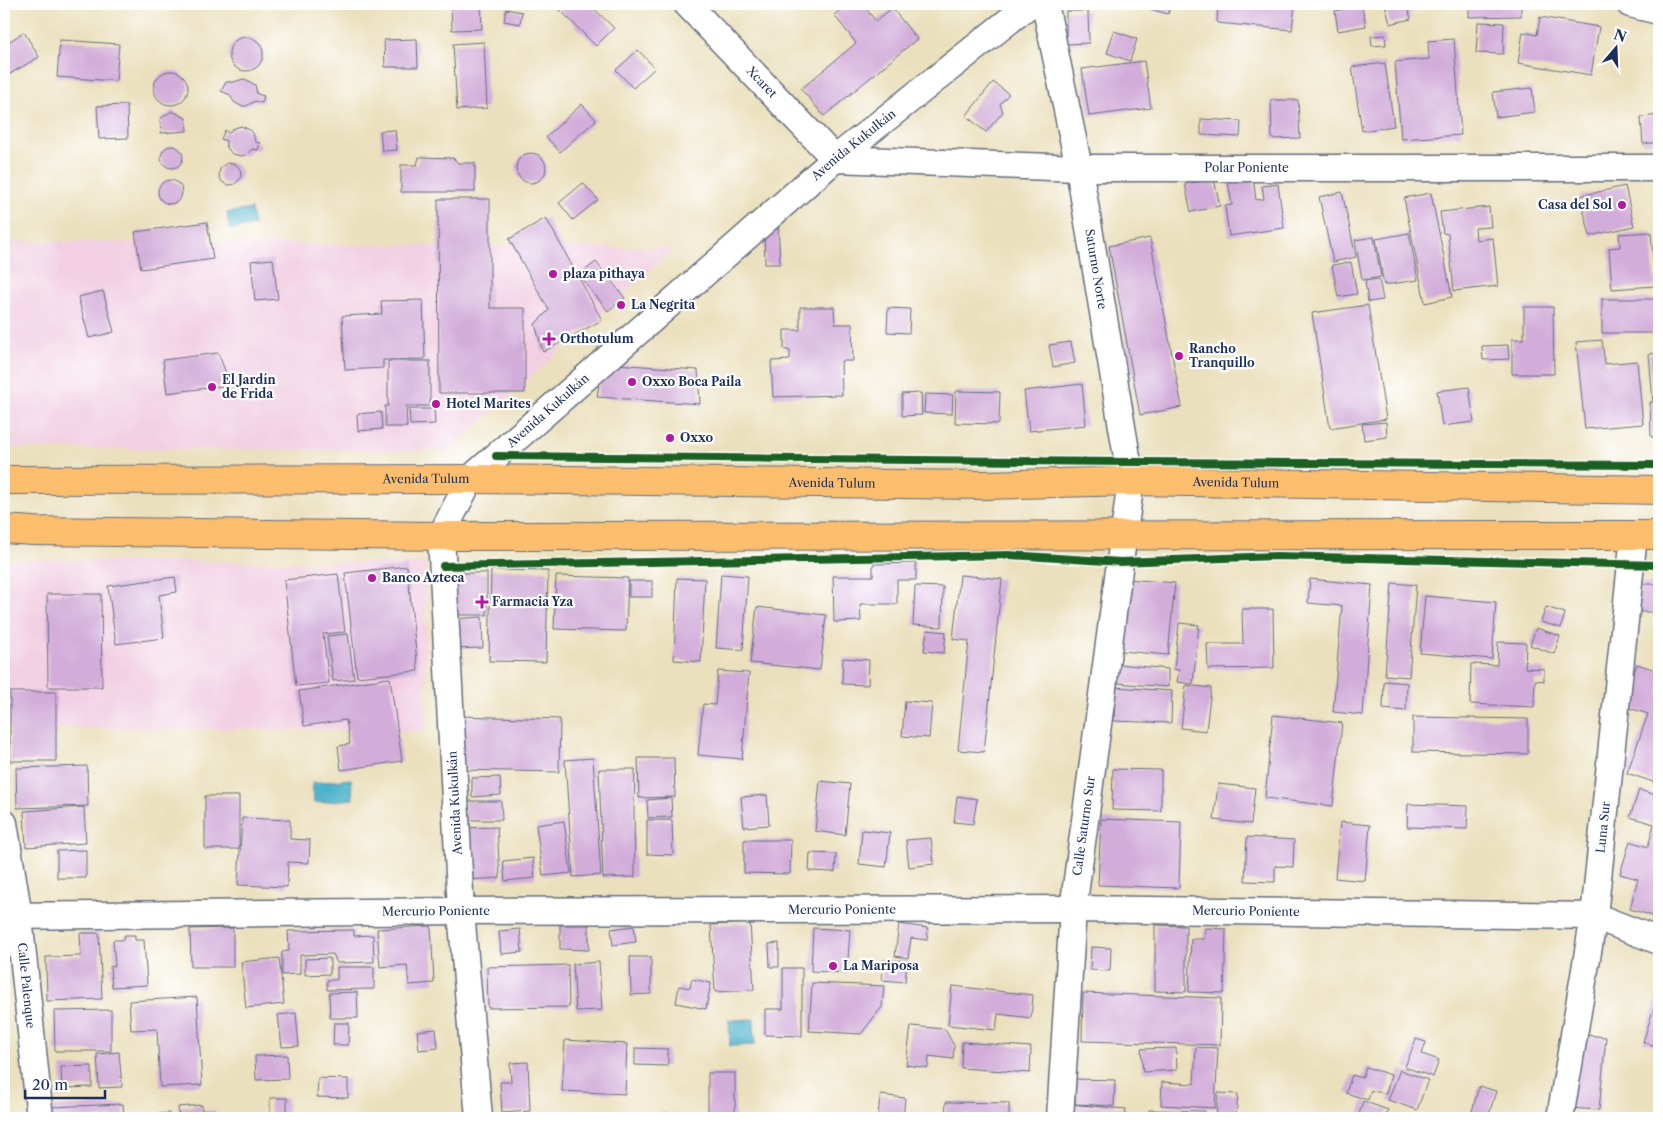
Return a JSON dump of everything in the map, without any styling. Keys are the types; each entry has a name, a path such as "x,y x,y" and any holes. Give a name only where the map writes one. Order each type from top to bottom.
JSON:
{"main road":[{"name":"Avenida Tulum","path":"4,480 470,479 984,485 1131,481 1659,490"},
{"path":"4,529 33,531 441,536 1647,535"}],"street":[{"name":"Xcaret","path":"687,4 835,160"},
{"name":"Avenida Kukulkán","path":"479,1118 461,911 441,536 470,479 835,160 1030,4"},
{"name":"Saturno Norte","path":"1045,4 1079,168 1131,481 1124,536"},
{"path":"1630,4 1659,11"},
{"name":"Polar Poniente","path":"835,160 1079,168 1659,168"},
{"name":"Luna Sur","path":"1560,1118 1594,916 1647,535"},
{"name":"Calle Saturno Sur","path":"1060,1118 1072,909 1124,536"},
{"name":"Calle Palenque","path":"4,823 12,916 40,1118"},
{"name":"Mercurio Poniente","path":"12,916 461,911 1072,909 1594,916 1659,942"}],"shaded area":[{"path":"4,241 675,248 448,451 4,448"},
{"path":"4,560 426,563 426,731 4,727"}],"water":[{"path":"251,209 254,225 230,230 227,213"},
{"path":"351,779 353,799 314,803 312,783"},
{"path":"754,1019 755,1045 730,1046 729,1020"}],"building":[{"path":"481,4 482,29 452,30 451,5"},
{"path":"561,4 589,4 614,28 596,46 557,7"},
{"path":"848,4 862,4 876,21 892,8 917,39 824,116 801,89 856,43 834,15"},
{"path":"1152,4 1171,4 1168,14 1150,9"},
{"path":"1218,4 1295,4 1292,30 1217,23"},
{"path":"1385,4 1407,4 1411,19 1390,24"},
{"path":"1469,4 1521,4 1521,16 1469,17"},
{"path":"1362,6 1366,26 1338,31 1335,11"},
{"path":"506,9 522,12 520,24 504,21"},
{"path":"1066,11 1088,11 1089,43 1066,44"},
{"path":"1540,17 1599,27 1591,75 1518,63 1523,32 1537,35"},
{"path":"1478,22 1504,23 1503,54 1476,53"},
{"path":"1114,31 1137,39 1130,61 1107,53"},
{"path":"24,32 39,57 8,75 4,68 4,45"},
{"path":"1385,35 1386,45 1372,46 1371,36"},
{"path":"246,37 258,42 263,54 258,66 246,71 234,66 229,54 234,42"},
{"path":"417,39 418,67 385,67 384,40"},
{"path":"1454,39 1461,135 1401,139 1395,62 1429,59 1428,41"},
{"path":"60,40 119,44 116,81 57,77"},
{"path":"484,42 487,108 457,110 453,44"},
{"path":"638,50 655,68 633,88 616,70"},
{"path":"1144,61 1151,108 1089,116 1082,69"},
{"path":"1385,63 1394,126 1362,131 1352,67"},
{"path":"171,71 178,72 183,76 187,81 187,95 183,100 178,104 171,105 164,104 159,100 155,95 154,88 155,81 159,76 164,72"},
{"path":"243,79 255,85 257,94 264,96 262,103 255,101 246,106 241,106 234,102 230,95 221,91 226,82"},
{"path":"993,82 1009,94 1000,104 1003,112 986,132 966,116"},
{"path":"1532,88 1535,112 1496,117 1493,92"},
{"path":"1271,100 1298,100 1300,138 1272,139"},
{"path":"582,104 596,120 560,152 546,137"},
{"path":"127,105 128,138 99,139 97,106"},
{"path":"172,111 186,118 187,131 161,133 160,119"},
{"path":"1659,115 1659,142 1643,144 1641,117"},
{"path":"1201,119 1241,121 1240,137 1201,135"},
{"path":"241,126 250,130 253,133 255,142 260,143 258,150 252,149 242,156 232,154 226,146 226,141 221,139 225,130 229,133 232,129"},
{"path":"395,130 397,150 382,151 380,131"},
{"path":"172,146 180,149 183,157 180,165 172,168 164,165 161,157 164,149"},
{"path":"531,153 542,157 546,168 542,179 531,183 520,179 516,168 520,157"},
{"path":"419,157 453,158 458,163 475,163 475,192 401,192 401,165 417,165"},
{"path":"230,163 240,170 241,174 234,184 230,185 220,178 219,174 226,164"},
{"path":"1253,178 1256,200 1264,199 1262,186 1278,184 1284,228 1229,236 1225,206 1232,205 1228,182"},
{"path":"1214,179 1220,206 1191,212 1185,184"},
{"path":"170,180 179,183 182,192 179,201 170,204 161,201 158,192 161,183"},
{"path":"583,183 598,200 573,220 559,203"},
{"path":"1625,186 1634,226 1590,236 1580,196"},
{"path":"1342,192 1356,257 1333,262 1319,197"},
{"path":"1431,193 1452,297 1425,303 1404,198"},
{"path":"438,199 490,199 490,308 525,308 525,393 439,393"},
{"path":"1489,207 1491,227 1475,228 1476,240 1493,238 1498,286 1454,291 1448,234 1443,233 1440,212"},
{"name":"plaza pithaya","path":"546,218 602,320 543,352 535,324 549,310 509,239"},
{"path":"207,222 213,259 141,269 135,232"},
{"path":"778,224 780,264 765,264 764,233"},
{"path":"1651,232 1655,286 1612,289 1609,248 1620,247 1619,234"},
{"path":"1409,233 1418,280 1384,285 1376,239"},
{"path":"1374,237 1381,277 1362,280 1355,240"},
{"path":"1150,238 1182,407 1140,415 1109,246"},
{"path":"273,259 278,299 255,301 251,261"},
{"path":"596,262 625,298 608,311 579,275"},
{"path":"1351,262 1357,294 1338,297 1332,265"},
{"path":"1379,279 1383,300 1368,302 1365,281"},
{"path":"103,291 114,332 89,338 78,297"},
{"path":"1602,299 1659,299 1659,333 1602,333"},
{"path":"423,300 425,359 383,360 383,368 345,370 342,316 382,314 381,301"},
{"path":"1368,305 1386,419 1330,428 1312,313"},
{"path":"800,307 834,307 835,324 852,324 853,361 841,361 842,395 773,397 771,361 790,360 790,351 784,349 784,330 800,330"},
{"path":"1524,307 1553,307 1554,374 1512,374 1512,339 1524,339"},
{"path":"888,308 910,309 909,333 887,332"},
{"path":"1602,340 1605,364 1637,361 1643,424 1585,429 1576,342"},
{"path":"1071,342 1075,363 1053,367 1049,345"},
{"path":"1508,345 1509,359 1483,360 1482,346"},
{"path":"218,353 231,385 167,393 163,360"},
{"path":"1659,353 1659,401 1653,402 1649,354"},
{"path":"388,361 430,361 430,406 406,406 407,427 385,427 385,406 388,406"},
{"name":"Oxxo Boca Paila","path":"602,363 698,370 700,404 597,397"},
{"path":"1082,384 1086,425 1029,431 1024,391"},
{"path":"1469,387 1474,422 1442,426 1437,391"},
{"path":"956,391 1000,392 999,424 955,423"},
{"path":"921,393 922,415 902,416 902,394"},
{"path":"925,394 953,395 952,414 924,413"},
{"path":"1650,402 1659,402 1659,437 1651,437"},
{"path":"409,409 434,409 435,424 410,425"},
{"path":"381,412 382,429 358,431 357,414"},
{"path":"1386,422 1387,437 1364,440 1362,424"},
{"path":"916,563 916,580 897,580 897,604 860,604 861,621 834,622 833,576 873,576 873,564"},
{"path":"407,566 418,671 357,677 345,573"},
{"path":"491,570 548,571 546,662 489,661"},
{"path":"453,573 487,573 487,615 453,615"},
{"path":"338,574 345,632 323,634 329,683 296,686 284,580"},
{"path":"721,574 748,576 743,650 716,648"},
{"path":"960,575 1002,579 984,752 958,750 969,641 953,639"},
{"path":"556,576 628,578 626,631 554,629"},
{"path":"175,577 177,592 159,595 164,638 116,644 108,586"},
{"path":"677,578 705,579 701,662 674,660"},
{"path":"1127,579 1175,583 1168,655 1121,651"},
{"path":"1310,579 1372,585 1363,715 1333,712 1342,606 1308,603"},
{"path":"629,581 652,581 652,597 629,597"},
{"path":"1392,583 1416,585 1409,677 1385,675"},
{"path":"1635,584 1659,584 1659,626 1655,625 1655,612 1635,612"},
{"path":"915,586 943,587 942,627 913,625"},
{"path":"47,594 101,594 102,687 48,687"},
{"path":"1425,596 1496,602 1492,659 1420,653"},
{"path":"757,607 826,615 820,670 750,663"},
{"path":"1546,607 1565,613 1561,628 1541,622"},
{"path":"1242,609 1273,609 1274,668 1208,669 1207,644 1243,644"},
{"path":"482,617 483,648 453,649 452,619"},
{"path":"1179,623 1199,625 1193,684 1177,682 1179,670 1174,669"},
{"path":"1536,628 1560,636 1554,654 1530,645"},
{"path":"927,630 946,632 944,653 924,651"},
{"path":"348,634 354,679 333,681 327,636"},
{"path":"1498,642 1526,643 1525,668 1544,669 1544,681 1535,680 1534,707 1470,704 1471,664 1497,665"},
{"path":"843,658 869,660 868,685 842,684"},
{"path":"1118,664 1168,669 1168,687 1117,683"},
{"path":"1637,664 1659,671 1659,784 1627,773 1648,714 1623,706"},
{"path":"718,671 749,673 742,759 698,755 703,704 715,705"},
{"path":"390,678 402,761 341,770 338,746 350,744 346,720 304,726 299,691"},
{"path":"1384,681 1407,683 1406,711 1383,709"},
{"path":"1186,685 1211,688 1206,731 1181,728"},
{"path":"1115,687 1172,691 1171,723 1114,721"},
{"path":"10,692 56,692 56,761 10,761"},
{"path":"905,701 932,703 929,738 902,736"},
{"path":"1273,715 1342,723 1333,806 1265,798"},
{"path":"459,716 560,719 559,772 459,770"},
{"path":"1413,717 1528,719 1528,754 1413,752"},
{"path":"593,758 601,875 573,877 565,760"},
{"path":"638,758 674,758 675,797 639,798"},
{"path":"87,766 88,806 17,808 16,768"},
{"path":"599,769 635,769 635,877 603,878"},
{"path":"1113,769 1161,770 1161,811 1112,810"},
{"path":"500,777 501,795 472,797 472,778"},
{"path":"820,781 850,784 845,835 815,831"},
{"path":"1218,784 1255,788 1251,824 1214,820"},
{"path":"1639,790 1659,796 1659,918 1630,909 1638,879 1620,874 1630,841 1648,847 1654,824 1630,817"},
{"path":"767,795 769,825 744,827 741,797"},
{"path":"205,796 239,796 239,849 205,849"},
{"path":"957,796 977,799 973,824 954,822"},
{"path":"671,798 672,817 648,818 647,800"},
{"path":"465,801 501,801 502,820 465,820"},
{"path":"1408,804 1468,806 1467,829 1407,827"},
{"path":"84,807 86,843 26,847 24,811"},
{"path":"242,818 290,820 290,839 310,840 309,863 288,862 287,887 238,885"},
{"path":"1101,819 1181,822 1179,888 1098,885"},
{"path":"647,820 672,820 673,855 647,854"},
{"path":"564,821 571,873 543,876 536,825"},
{"path":"1340,822 1370,825 1365,881 1335,878"},
{"path":"497,827 500,878 466,880 464,828"},
{"path":"862,830 890,833 886,867 859,864"},
{"path":"1247,837 1294,840 1293,867 1275,866 1275,882 1245,881"},
{"path":"931,838 934,864 909,867 906,840"},
{"path":"744,840 791,840 790,874 744,873"},
{"path":"86,850 86,878 57,878 57,851"},
{"path":"810,853 836,854 835,872 809,871"},
{"path":"533,858 535,878 505,881 503,861"},
{"path":"750,923 754,990 715,992 711,925"},
{"path":"899,924 928,928 927,940 911,938 908,958 895,956"},
{"path":"560,925 589,925 589,950 560,949"},
{"path":"1155,925 1186,926 1186,992 1155,991"},
{"path":"431,926 434,983 409,985 407,965 380,967 377,929"},
{"path":"634,926 636,942 613,945 611,929"},
{"path":"233,928 233,967 191,967 190,929"},
{"path":"813,928 850,930 847,973 811,971"},
{"path":"1205,928 1226,929 1224,993 1189,992 1191,939 1204,939"},
{"path":"520,929 522,952 501,954 499,931"},
{"path":"354,930 354,936 373,935 374,962 337,963 333,954 300,955 300,974 282,975 282,952 289,951 288,931"},
{"path":"80,933 99,933 102,999 47,1001 46,957 81,956"},
{"path":"125,935 135,935 135,940 144,940 147,985 112,987 110,967 115,966 113,940 123,940"},
{"path":"779,943 779,967 770,967 769,944"},
{"path":"1091,947 1111,948 1110,971 1090,970"},
{"path":"630,957 651,957 651,994 631,995"},
{"path":"279,958 284,1004 246,1008 241,962"},
{"path":"330,958 330,974 305,975 305,959"},
{"path":"883,960 907,961 905,982 882,980"},
{"path":"599,962 602,1010 576,1011 573,964"},
{"path":"568,965 569,1007 488,1008 487,967"},
{"path":"337,967 374,967 374,989 327,990 327,980 337,980"},
{"path":"783,968 802,968 802,1036 765,1035 765,1009 783,1009"},
{"path":"692,979 711,983 706,1009 676,1003 679,986 690,988"},
{"path":"812,983 884,986 882,1007 861,1034 809,1031"},
{"path":"952,986 1033,995 1031,1018 998,1014 996,1030 948,1025"},
{"path":"357,992 358,1018 330,1018 329,993"},
{"path":"1659,992 1659,1047 1643,1042"},
{"path":"1083,993 1221,998 1220,1045 1082,1041"},
{"path":"197,997 202,1085 160,1087 157,1029 131,1030 129,1001"},
{"path":"111,1010 111,1051 55,1051 54,1011"},
{"path":"296,1013 299,1046 282,1047 278,1015"},
{"path":"334,1023 349,1023 348,1045 333,1045"},
{"path":"911,1026 945,1029 954,1046 953,1059 929,1056 928,1068 906,1065"},
{"path":"436,1029 438,1048 419,1050 417,1031"},
{"path":"1577,1034 1606,1037 1599,1110 1569,1108"},
{"path":"1416,1039 1426,1042 1422,1054 1439,1060 1433,1077 1405,1067"},
{"path":"565,1040 627,1044 625,1094 562,1091"},
{"path":"962,1042 1031,1047 1030,1073 961,1068"},
{"path":"1196,1047 1218,1048 1215,1108 1161,1105 1162,1082 1194,1084"},
{"path":"635,1048 668,1049 668,1066 635,1065"},
{"path":"1176,1048 1177,1070 1143,1072 1141,1049"},
{"path":"119,1052 122,1087 99,1088 97,1054"},
{"path":"287,1055 288,1079 256,1080 255,1056"},
{"path":"528,1062 530,1111 502,1113 500,1082 511,1082 510,1063"},
{"path":"92,1066 92,1087 62,1088 61,1067"},
{"path":"1366,1067 1391,1075 1386,1094 1371,1090 1368,1100 1346,1093 1352,1075 1362,1078"},
{"path":"1400,1070 1428,1080 1417,1110 1388,1100"},
{"path":"708,1073 735,1073 735,1118 708,1118"},
{"path":"318,1078 348,1079 348,1098 317,1097"},
{"path":"1076,1079 1115,1080 1114,1106 1075,1104"},
{"path":"1479,1086 1496,1091 1488,1118 1471,1115"},
{"path":"1218,1093 1238,1094 1236,1118 1216,1118"},
{"path":"880,1095 905,1098 903,1118 878,1118"},
{"path":"270,1098 287,1098 287,1118 270,1118"},
{"path":"1363,1101 1388,1110 1385,1118 1358,1118"},
{"path":"946,1102 1009,1103 1009,1118 945,1118"},
{"path":"123,1104 124,1118 51,1118 51,1107"},
{"path":"1069,1104 1126,1109 1125,1118 1067,1118"},
{"path":"202,1105 202,1111 215,1110 216,1118 179,1118 178,1107"},
{"path":"1149,1110 1205,1111 1204,1118 1149,1118"},
{"path":"169,1113 170,1118 132,1118 132,1116"},
{"path":"667,1113 667,1118 628,1118 628,1116"}],"cycle path":[{"path":"496,456 1659,465"},
{"path":"443,566 1009,555 1121,562 1276,556 1659,565"}],"place":[{"name":"Casa del Sol","path":"1622,205"},
{"name":"plaza pithaya","path":"553,274"},
{"name":"La Negrita","path":"621,305"},
{"name":"Orthotulum","path":"549,339"},
{"name":"Rancho Tranquillo","path":"1179,356"},
{"name":"Oxxo Boca Paila","path":"632,382"},
{"name":"El Jardín de Frida","path":"212,387"},
{"name":"Hotel Marites","path":"436,404"},
{"name":"Oxxo","path":"670,438"},
{"name":"Banco Azteca","path":"372,578"},
{"name":"Farmacia Yza","path":"482,602"},
{"name":"La Mariposa","path":"833,966"}]}
